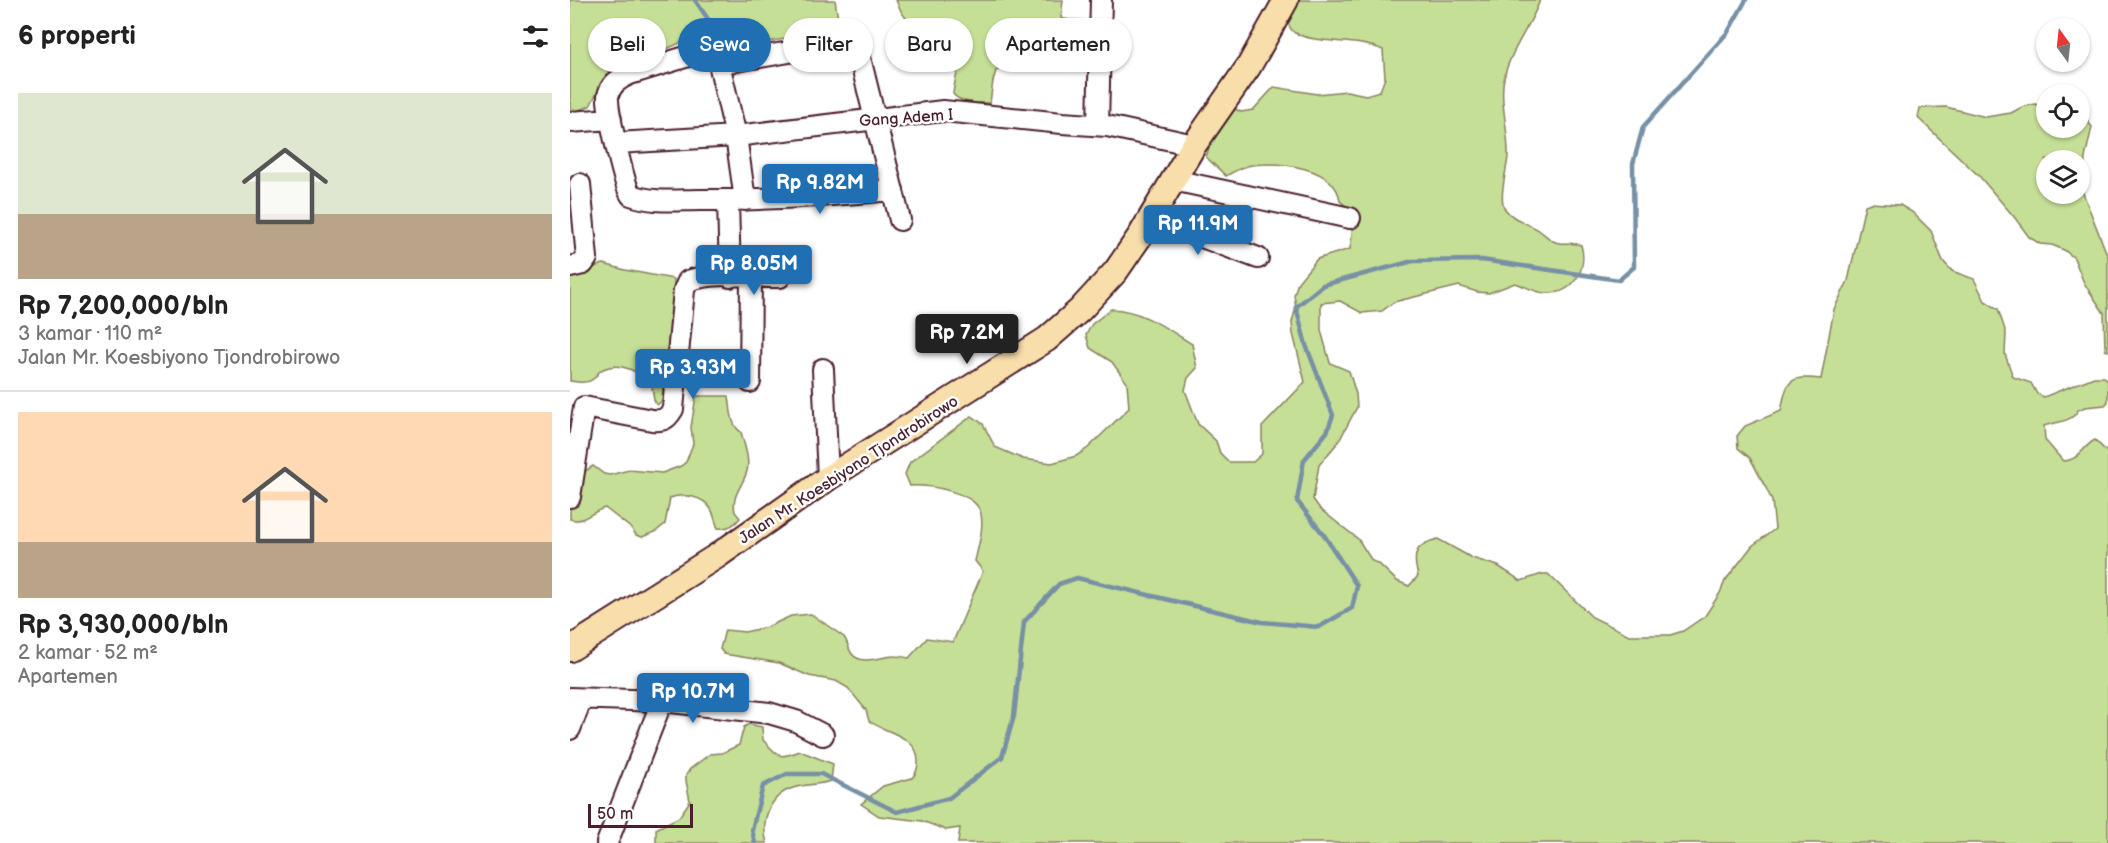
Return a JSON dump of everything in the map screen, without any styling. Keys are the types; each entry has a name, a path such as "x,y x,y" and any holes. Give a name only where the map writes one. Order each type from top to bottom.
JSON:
{"main road":[{"name":"Jalan Mr. Koesbiyono Tjondrobirowo","path":"570,649 708,562 828,478 1047,339 1080,310 1116,271 1151,218 1194,145 1249,66 1286,0"}],"street":[{"path":"1098,125 1101,0"},
{"path":"771,54 843,44 859,54 900,220"},
{"path":"678,60 619,79 612,86 608,96 625,185 631,195 649,200 736,200 826,196 893,189"},
{"path":"721,72 736,136 736,200 730,276"},
{"name":"Gang Adem I","path":"617,143 736,136 943,111 1124,128 1194,145"},
{"path":"570,122 611,118"},
{"path":"1173,180 1350,218"},
{"path":"570,267 583,264 587,258 580,183"},
{"path":"1151,218 1258,258"},
{"path":"570,497 584,407 662,421 673,409 684,290 688,281 730,276 780,277"},
{"path":"750,382 751,277"},
{"path":"823,369 828,478"},
{"path":"570,729 576,699 662,701 778,715 796,721 823,735"},
{"path":"607,843 662,701"}],"green space":[{"path":"570,0 835,0 838,18 783,18 783,40 771,41 771,18 678,18 678,44 666,49 666,18 588,18 588,72 620,72 601,85 590,106 570,113"},
{"path":"896,0 1063,0 1061,18 985,18 985,72 996,72 990,103 960,100 953,94 957,72 973,72 973,18 906,18"},
{"path":"1298,0 1540,0 1512,55 1503,83 1508,156 1503,204 1513,216 1554,241 1581,245 1583,254 1577,278 1564,290 1556,292 1538,292 1515,283 1489,293 1459,286 1394,302 1382,311 1362,313 1340,301 1321,303 1321,330 1330,363 1349,371 1356,394 1357,407 1339,441 1319,465 1313,499 1320,509 1358,539 1372,561 1379,564 1397,581 1409,586 1418,576 1415,562 1417,551 1424,544 1438,539 1472,558 1498,566 1521,581 1548,574 1592,617 1629,635 1670,635 1683,631 1705,616 1725,581 1752,546 1775,529 1772,501 1750,458 1738,448 1737,436 1745,426 1781,411 1785,393 1795,379 1821,379 1834,309 1848,281 1865,205 1871,203 1900,205 1912,212 1931,231 1943,261 1952,271 1974,279 1985,301 1998,309 2006,333 2005,354 2013,377 2031,383 2037,394 2044,397 2094,377 2104,377 2108,380 2108,402 2105,405 2085,407 2068,419 2044,426 2045,440 2063,461 2073,459 2095,440 2108,453 2108,843 958,843 960,828 946,830 922,821 879,816 861,804 883,786 914,776 918,761 913,746 900,736 869,721 866,710 848,688 836,681 809,676 779,663 724,654 720,649 725,630 745,632 767,627 791,616 811,614 844,637 856,658 866,660 894,656 909,658 927,638 953,642 983,571 975,561 981,532 981,514 978,506 962,495 929,487 910,486 905,474 910,462 972,416 983,424 995,447 1023,459 1052,463 1076,456 1088,448 1129,408 1127,383 1112,362 1090,348 1086,335 1092,324 1111,309 1143,316 1192,344 1197,368 1188,378 1185,390 1198,424 1216,441 1220,453 1229,462 1253,462 1262,454 1262,427 1305,382 1292,322 1296,307 1294,295 1298,282 1317,259 1350,249 1354,218 1350,209 1340,201 1336,189 1318,173 1291,166 1263,164 1238,169 1226,176 1206,157 1219,123 1224,117 1235,109 1241,112 1253,110 1274,87 1317,94 1347,91 1366,95 1380,91 1385,78 1383,50 1361,44 1304,37 1294,32 1289,26 1288,18"},
{"path":"2036,104 2036,138 2090,138 2087,150 2036,150 2036,204 2087,204 2108,257 2108,351 2105,350 2104,313 2084,283 2074,258 2064,250 2052,245 2040,244 2029,237 1980,177 1918,118 1920,108 1946,107 1986,117 2011,113 2022,107"},
{"path":"604,264 674,279 672,330 666,356 662,401 657,405 651,380 628,368 609,367 601,370 588,382 570,381 570,276"},
{"path":"696,396 729,396 733,421 741,432 748,462 734,506 740,518 738,521 730,526 718,528 712,511 703,501 698,498 681,496 670,498 665,524 655,532 642,537 636,535 632,529 605,508 583,519 570,519 579,475 593,466 604,474 610,475 629,470 662,473 686,462 693,444 691,427"},
{"path":"749,724 762,727 763,740 779,755 800,751 833,764 831,781 793,788 778,796 766,818 767,843 656,843 656,829 679,817 690,801 686,775 690,769 710,754 722,753 739,745 744,727"}],"waterway":[{"path":"695,0 707,18"},
{"path":"755,843 752,830 763,786 787,774 821,774 897,812 949,798 1002,757 1014,716 1024,622 1059,584 1077,578 1262,622 1319,627 1352,608 1357,586 1324,535 1297,501 1304,460 1327,432 1333,415 1306,345 1296,307 1323,285 1413,261 1482,260 1619,280 1634,267 1633,164 1643,127 1728,32 1746,0"}]}
